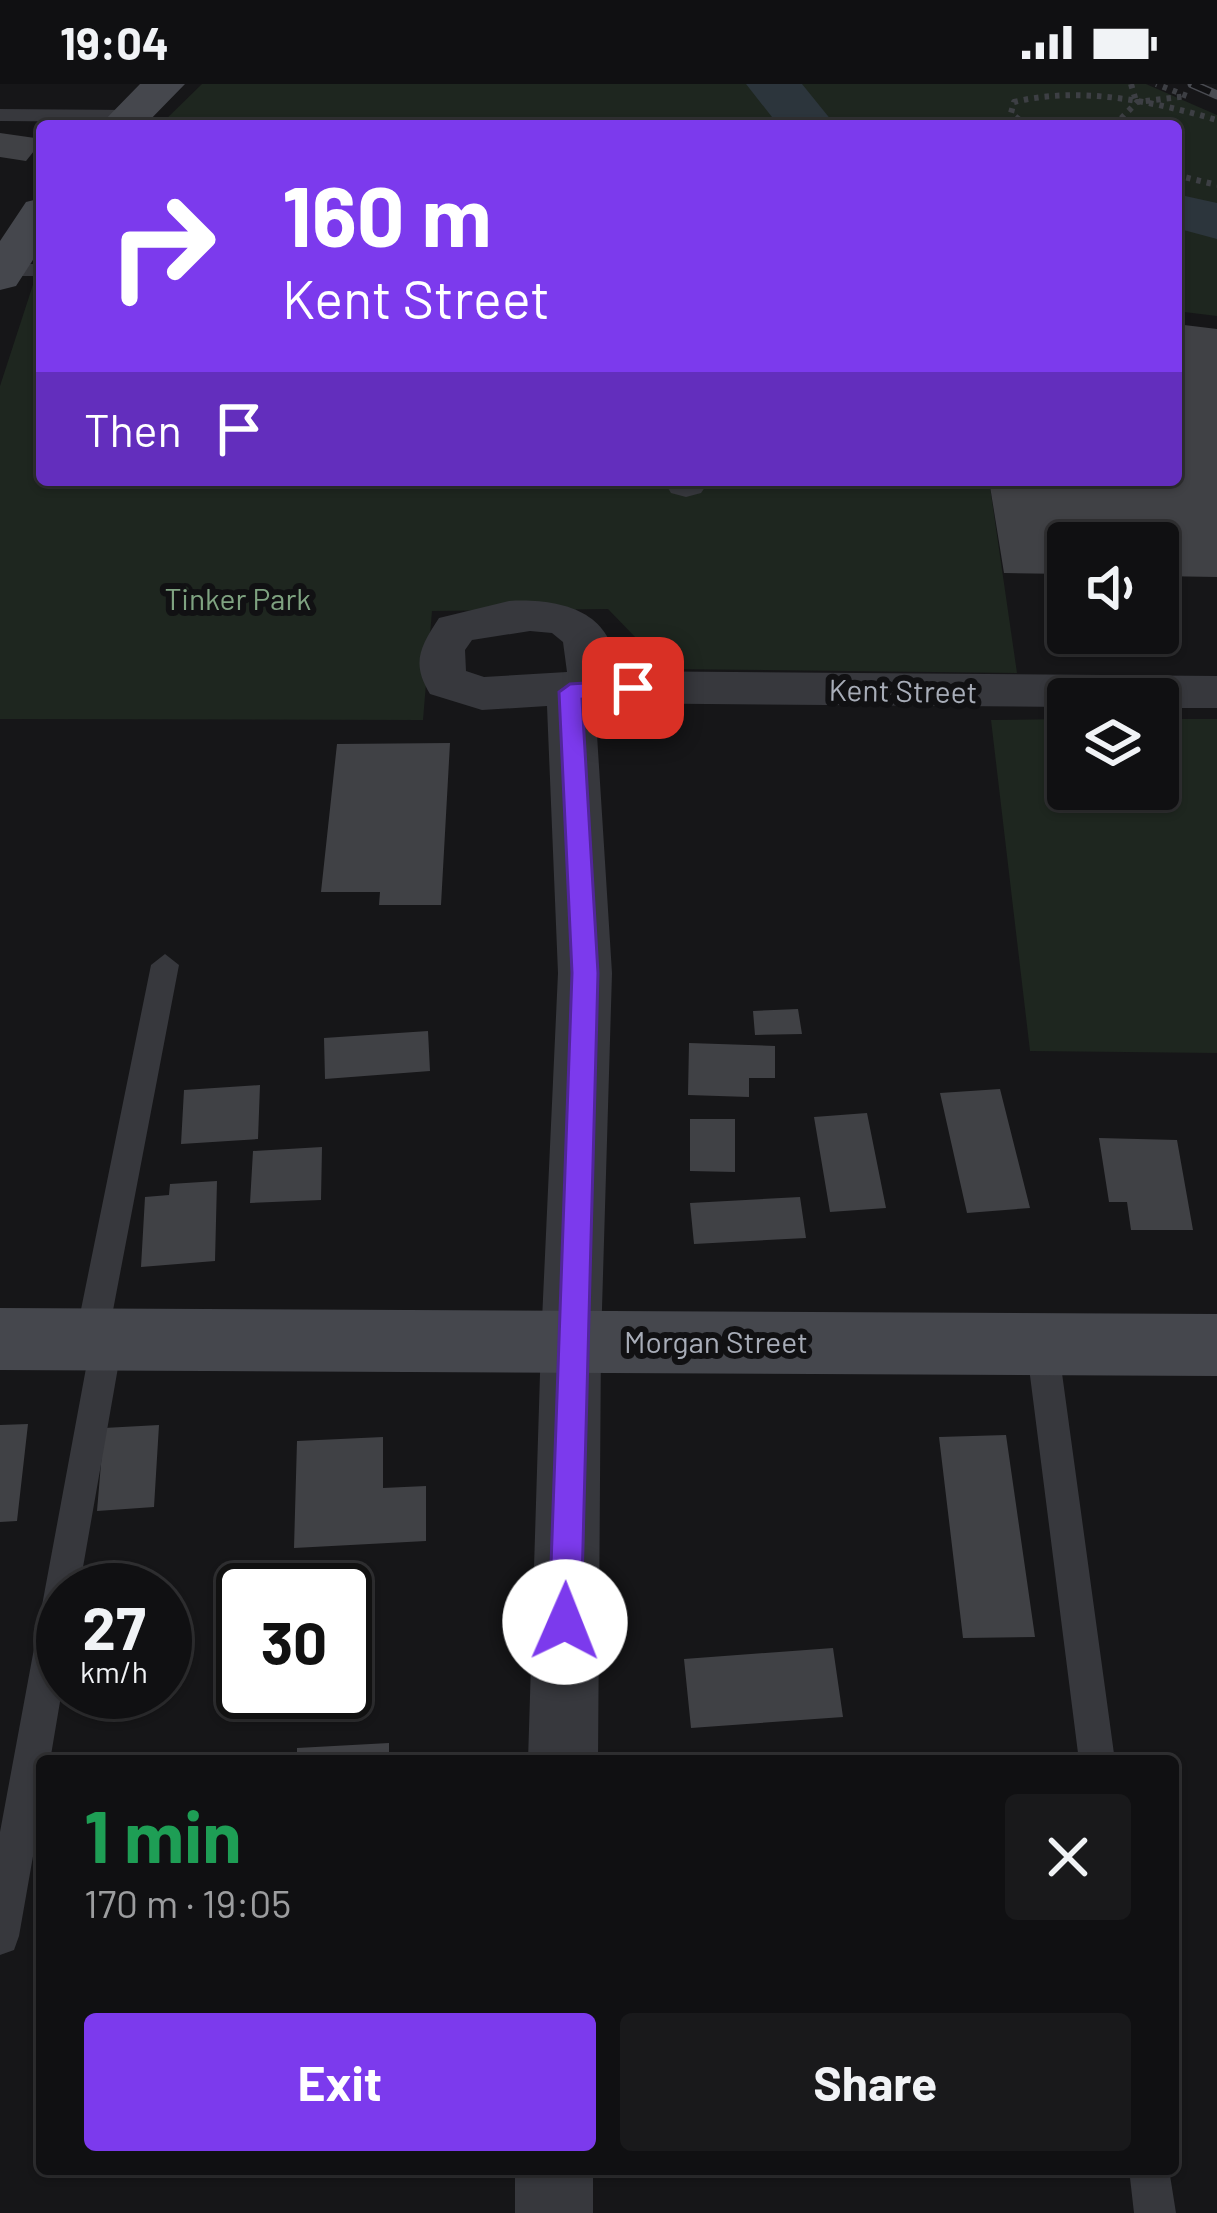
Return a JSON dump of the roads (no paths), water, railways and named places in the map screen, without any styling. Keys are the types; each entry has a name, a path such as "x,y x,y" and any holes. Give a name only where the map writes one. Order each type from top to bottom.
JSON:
{"main road":[{"path":"126,120 164,84"},
{"path":"11,271 36,223"},
{"name":"Morgan Street","path":"0,1339 1217,1345"}],"street":[{"name":"Kent Street","path":"571,1342 585,973 580,689 1217,692"},
{"path":"562,1755 571,1342"},
{"path":"554,2175 554,2213"}],"lane":[{"path":"0,115 104,120"},
{"path":"0,1936 165,965"},
{"path":"1042,1344 1095,1755"},
{"path":"1150,2175 1155,2213"}],"waterway":[{"path":"773,84 803,120"},
{"path":"1182,212 1217,221"}],"railway":[{"path":"1192,84 1217,95"}],"park label":[{"name":"Tinker Park","path":"238,600"}]}
